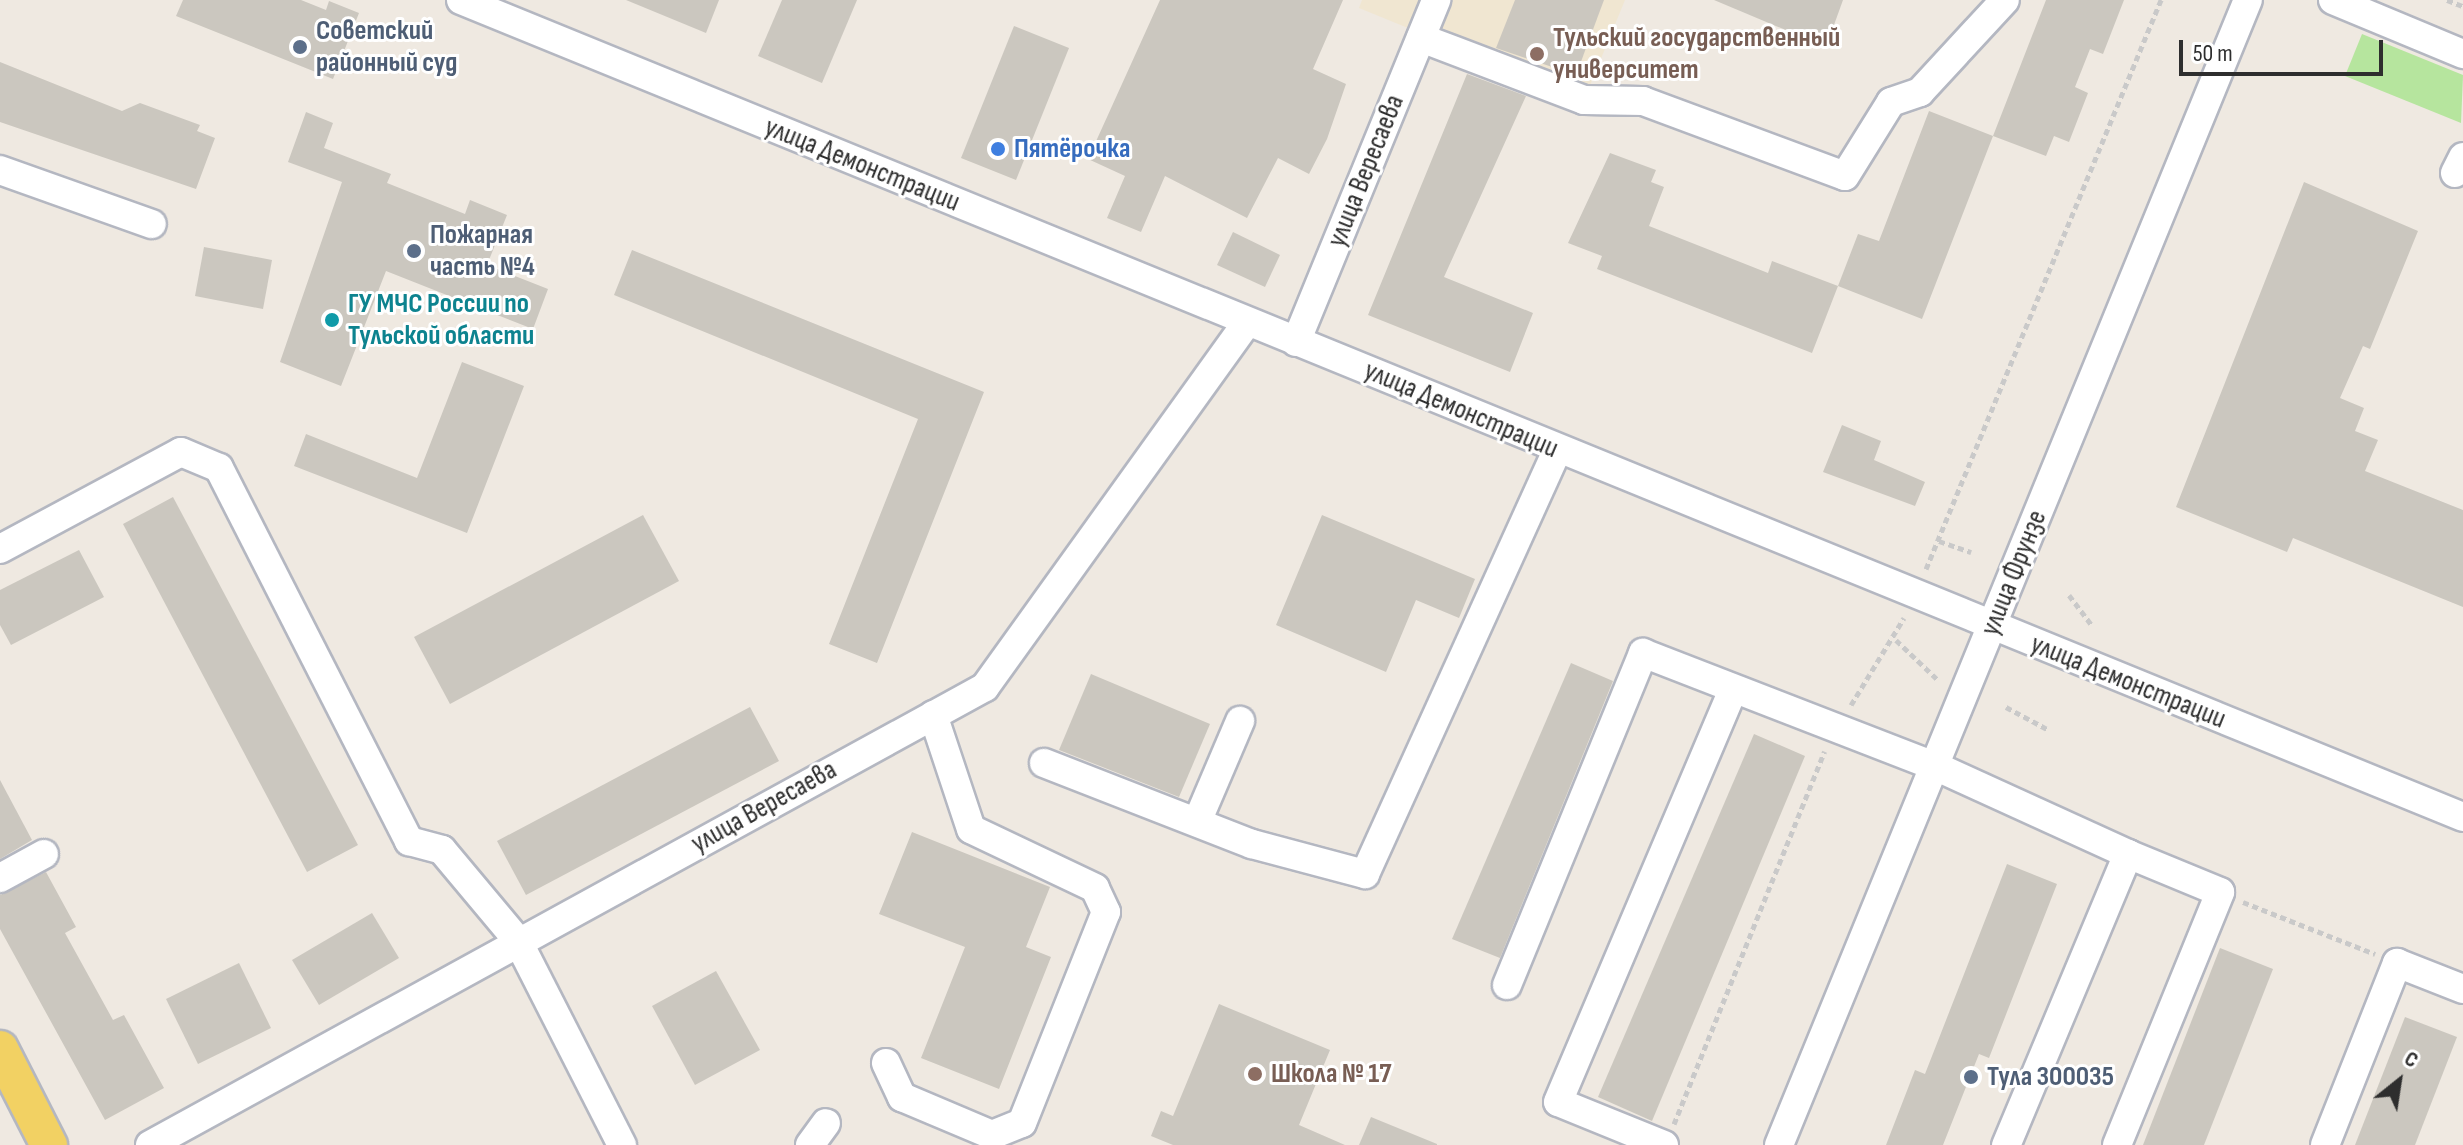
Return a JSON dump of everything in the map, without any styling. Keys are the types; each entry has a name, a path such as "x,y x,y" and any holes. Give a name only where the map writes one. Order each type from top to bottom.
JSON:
{"main road":[{"path":"0,1049 49,1145"}],"street":[{"name":"улица Демонстрации","path":"461,0 1557,450 2463,817"},
{"name":"улица Вересаева","path":"1296,342 1436,0"},
{"path":"1421,38 1584,100 1643,101 1845,176 1891,102 1920,92 2005,0"},
{"name":"улица Фрунзе","path":"1779,1145 2248,0"},
{"path":"2333,0 2463,54"},
{"path":"0,170 152,224"},
{"name":"улица Вересаева","path":"150,1145 985,687 1247,322"},
{"path":"1044,763 1197,822 1365,874 1557,450"},
{"path":"3,542 181,452 219,468 409,841 442,850 518,941 622,1145"},
{"path":"1507,985 1643,653 1833,732 1935,766 2128,854 2220,892 2117,1145"},
{"path":"1667,1138 1558,1102 1733,690"},
{"path":"886,1063 902,1097 992,1135 1022,1123 1106,912 1095,888 971,829 933,715"},
{"path":"1197,822 1240,721"},
{"path":"0,878 44,854"},
{"path":"2006,1145 2128,854"},
{"path":"2325,1145 2397,963 2463,989"}],"path":[{"path":"1921,580 2161,0"},
{"path":"2447,0 2463,6"},
{"path":"1939,541 1971,552"},
{"path":"2069,595 2092,625"},
{"path":"1667,1138 1833,732 1896,640 1904,617"},
{"path":"1896,640 1938,680"},
{"path":"2006,707 2047,729"},
{"path":"2220,892 2397,963"}],"shaded area":[{"name":"Тульский государственный университет","path":"1362,0 1625,0 1584,100 1359,8"}],"green space":[{"path":"2362,34 2463,75 2461,123 2345,76"}],"building":[{"name":"Советский районный суд","path":"183,0 301,0 326,10 329,1 359,13 333,79 176,16"},
{"path":"626,0 719,0 706,33"},
{"path":"782,0 857,0 822,83 758,56"},
{"path":"1160,0 1343,0 1313,69 1346,84 1327,139 1309,174 1278,158 1247,218 1165,176 1141,232 1107,218 1125,176 1088,159"},
{"path":"1515,0 1604,0 1576,75 1496,48"},
{"path":"1714,0 1843,0 1826,47"},
{"path":"2046,0 2124,0 2103,54 2090,49 2075,87 2088,93 2069,142 2054,136 2046,156 1993,136"},
{"path":"1014,26 1069,48 1016,180 961,158"},
{"path":"0,62 122,111 140,103 200,125 197,131 215,138 196,189 0,122"},
{"path":"1467,74 1526,96 1444,277 1533,313 1510,372 1368,315"},
{"path":"1929,111 1993,136 1922,319 1838,286 1858,234 1879,241"},
{"name":"Пожарная часть №4","path":"306,112 333,123 324,148 391,174 387,183 465,214 470,200 507,215 487,265 548,289 533,329 386,271 341,386 280,362 342,182 288,162"},
{"path":"1610,153 1656,170 1651,182 1664,187 1649,226 1768,273 1772,261 1838,286 1812,353 1597,269 1602,256 1568,243"},
{"path":"2304,182 2418,231 2370,349 2363,346 2340,398 2364,408 2355,431 2378,440 2365,471 2463,510 2463,607 2293,538 2287,552 2176,507"},
{"path":"1233,232 1280,255 1265,287 1217,265"},
{"path":"204,247 272,260 263,309 195,296"},
{"path":"632,250 984,392 877,663 829,644 918,419 614,295"},
{"path":"462,362 524,386 467,533 294,466 306,434 417,478"},
{"path":"1842,425 1881,441 1874,460 1925,482 1915,506 1823,472"},
{"path":"173,497 358,845 307,872 123,524"},
{"path":"643,515 679,581 450,704 414,637"},
{"path":"1322,515 1475,579 1459,618 1416,600 1386,672 1276,625"},
{"path":"79,550 104,597 11,645 0,625 0,590"},
{"path":"1571,663 1613,681 1500,958 1452,939"},
{"path":"1091,674 1210,724 1179,797 1059,750"},
{"path":"750,707 779,761 526,895 497,841"},
{"path":"1754,734 1805,756 1652,1121 1598,1097"},
{"path":"0,780 32,840 0,859"},
{"path":"912,832 1050,887 1026,947 1051,957 999,1089 921,1058 965,947 879,914"},
{"path":"2007,864 2057,884 1989,1058 1979,1054 1943,1145 1886,1145 1915,1070 1925,1074"},
{"path":"46,872 76,927 65,933 113,1020 124,1015 164,1088 105,1120 0,929 0,895"},
{"path":"372,913 399,958 319,1005 292,960"},
{"path":"2220,948 2273,969 2204,1145 2143,1145"},
{"path":"239,963 271,1028 198,1064 166,999"},
{"path":"716,971 760,1050 695,1085 652,1006"},
{"name":"Школа № 17","path":"1219,1004 1330,1050 1299,1125 1345,1145 1173,1145 1151,1136 1161,1111 1173,1116"},
{"path":"2405,1017 2457,1037 2415,1145 2355,1145"},
{"name":"Школа № 17","path":"1371,1117 1437,1144 1437,1145 1359,1145"}],"place":[{"name":"Советский районный суд","path":"300,47"},
{"name":"Тульский государственный университет","path":"1537,54"},
{"name":"Пятёрочка","path":"998,149"},
{"name":"Пожарная часть №4","path":"414,251"},
{"name":"ГУ МЧС России по Тульской области","path":"332,320"},
{"name":"Школа № 17","path":"1255,1074"},
{"name":"Тула 300035","path":"1971,1077"}]}
